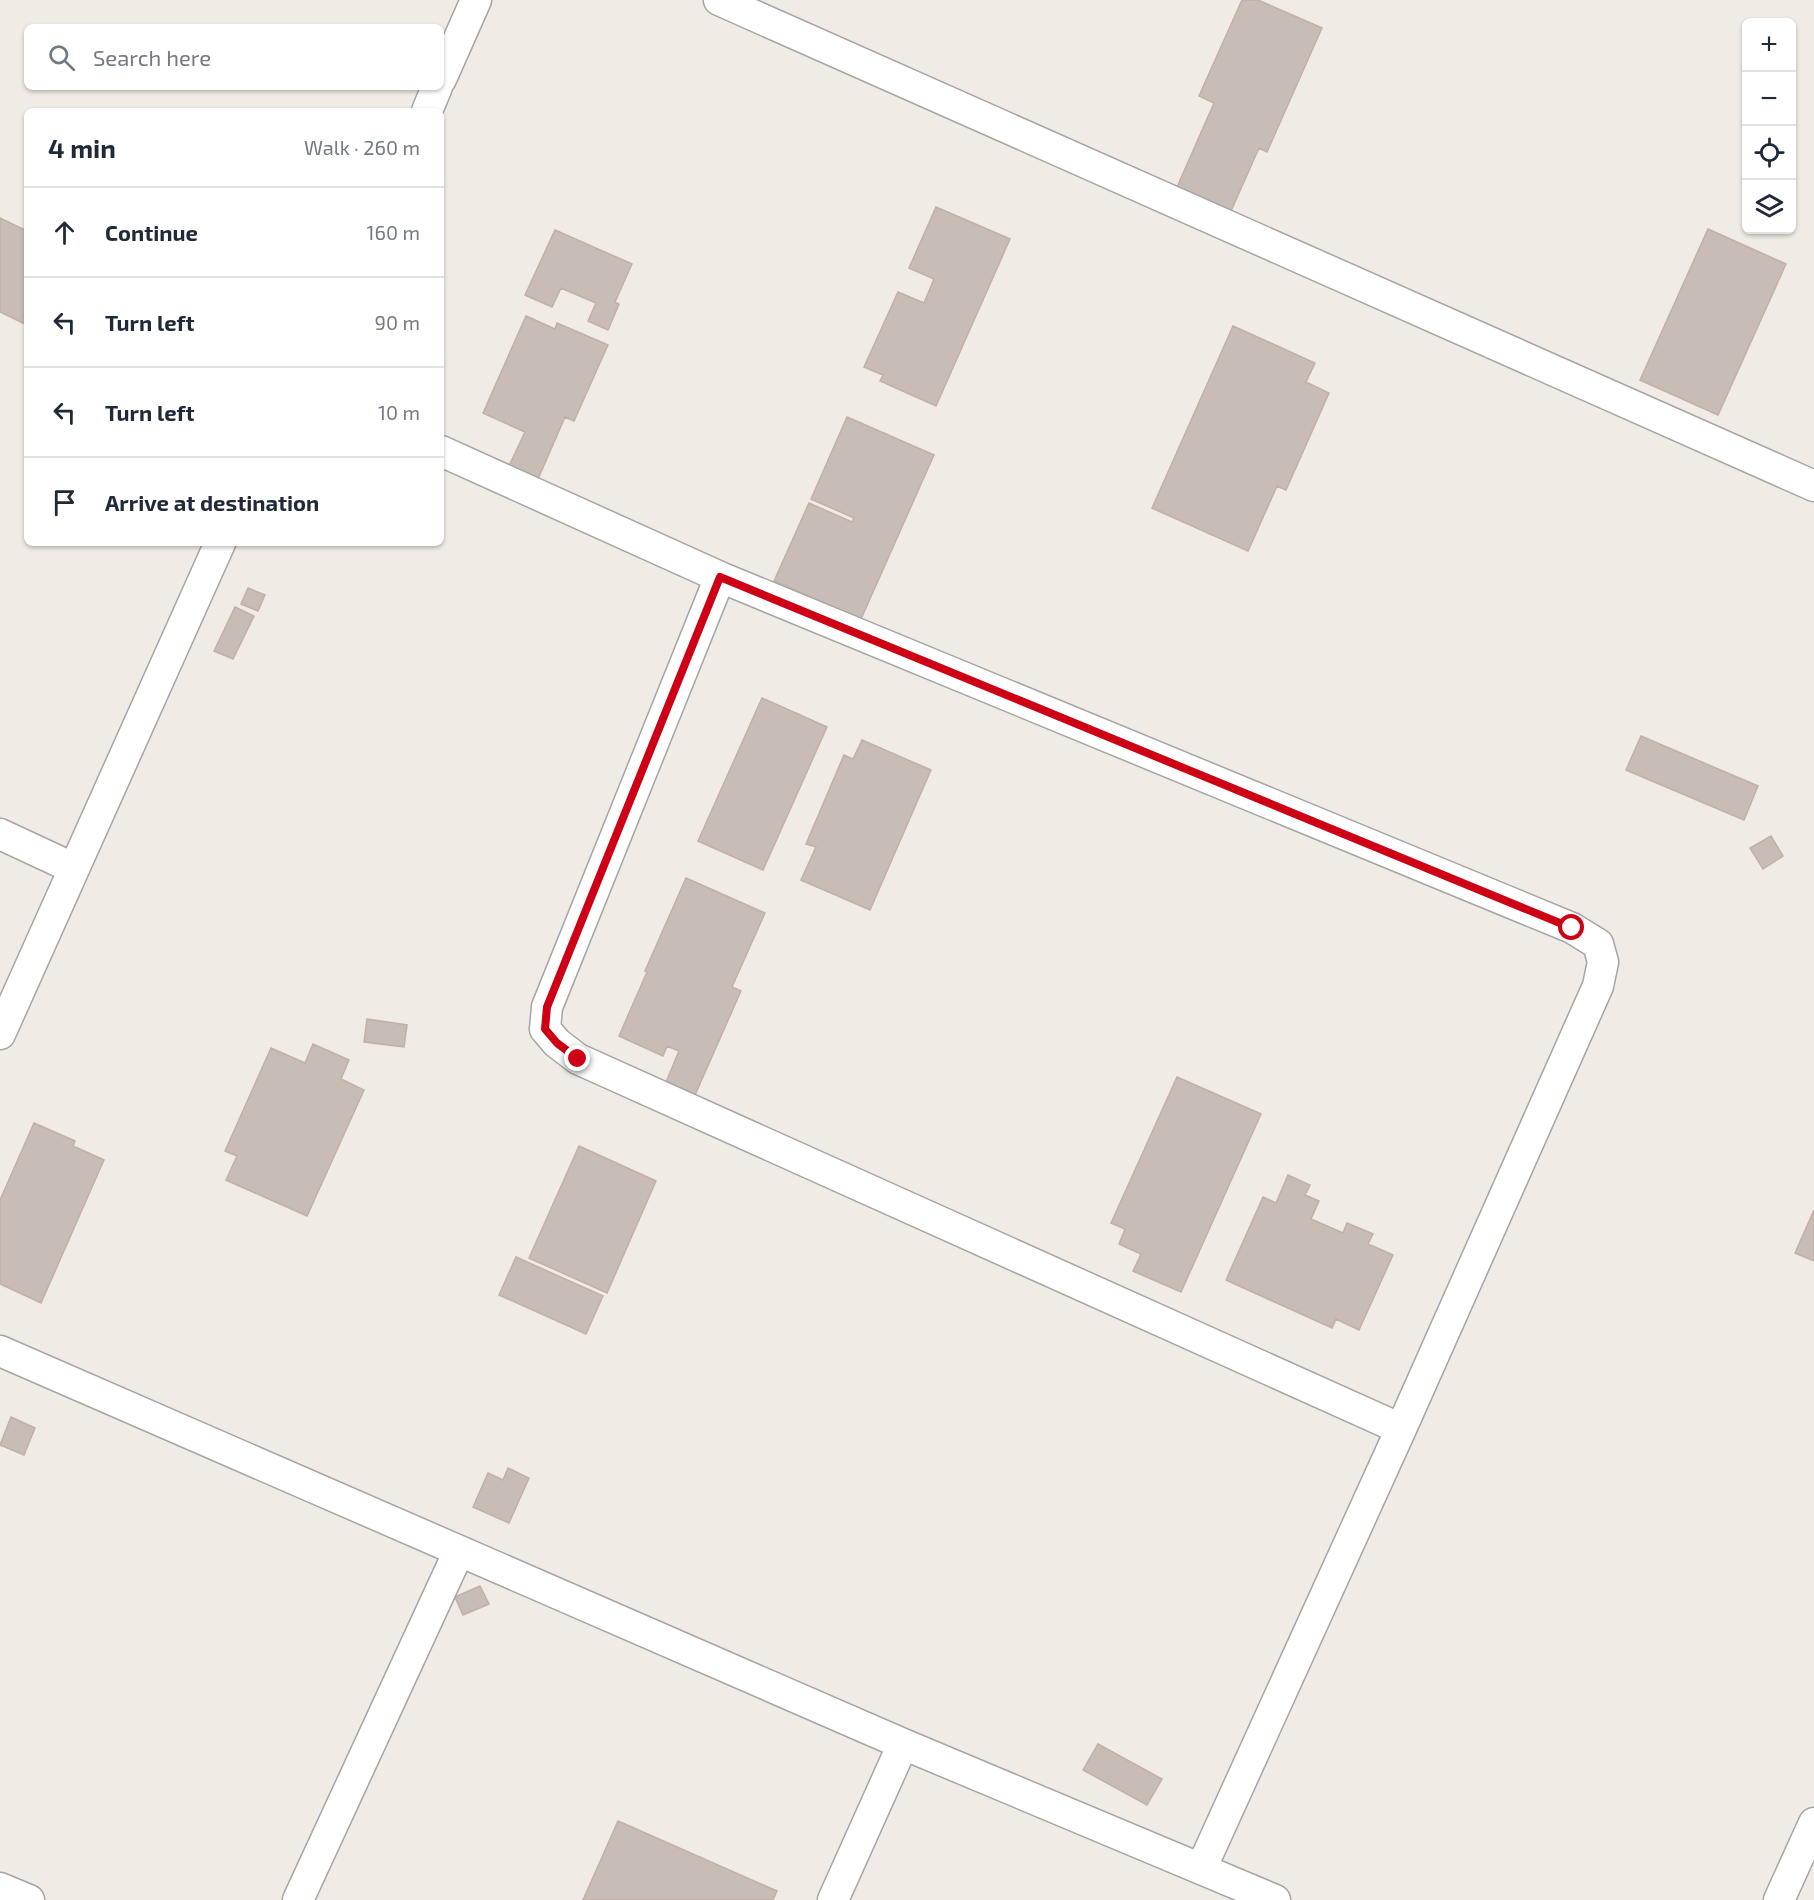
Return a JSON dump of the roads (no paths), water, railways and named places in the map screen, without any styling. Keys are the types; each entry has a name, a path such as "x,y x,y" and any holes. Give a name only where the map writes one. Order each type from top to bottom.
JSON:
{"street":[{"path":"444,72 476,0"},
{"path":"719,0 1814,486"},
{"path":"428,108 436,90"},
{"path":"444,452 720,577 1561,924 1598,944 1603,963 1598,986 1401,1429 1201,1869"},
{"path":"0,1034 219,546"},
{"path":"720,577 547,1007 545,1029 557,1043 578,1059 1401,1429"},
{"path":"0,834 74,868"},
{"path":"0,1351 903,1744 1275,1900"},
{"path":"298,1900 459,1551"},
{"path":"833,1900 903,1744"},
{"path":"1779,1900 1814,1823"},
{"path":"0,1888 29,1900"}]}
